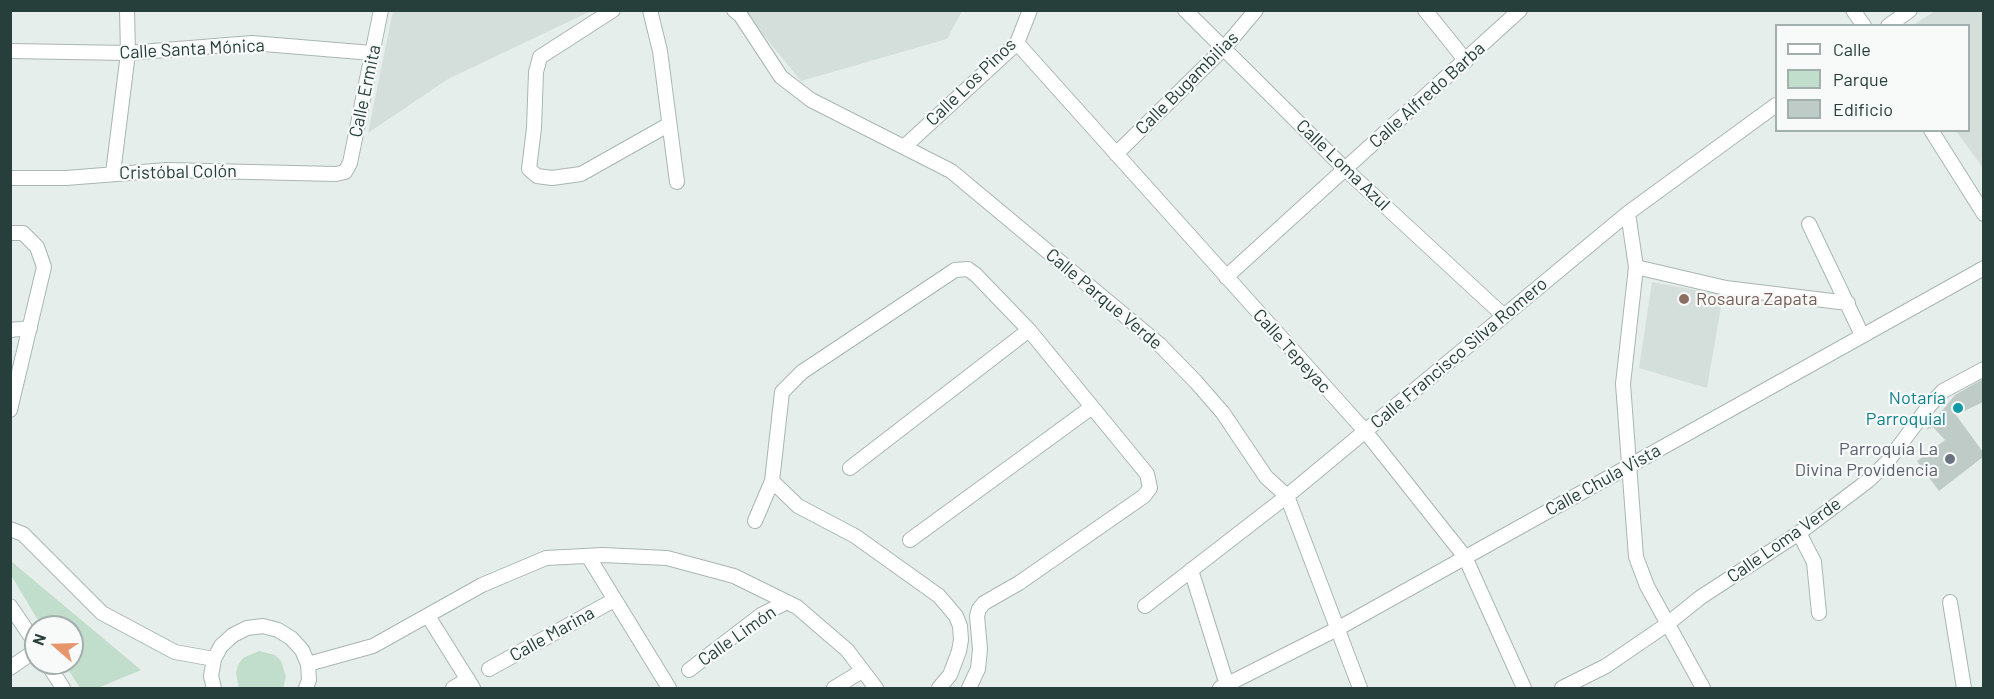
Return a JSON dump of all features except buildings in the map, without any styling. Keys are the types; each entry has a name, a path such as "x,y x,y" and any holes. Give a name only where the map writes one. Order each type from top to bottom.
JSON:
{"street":[{"path":"113,173 128,53 128,10"},
{"name":"Calle Ermita","path":"345,172 350,163 381,10"},
{"path":"613,10 540,57 536,72 534,128 529,169 537,176 552,178 581,174 668,125"},
{"path":"651,10 660,51 677,182"},
{"name":"Calle Parque Verde","path":"734,10 741,16 781,76 811,100 951,171 1160,345 1223,413 1266,477 1287,496 1360,688"},
{"name":"Calle Los Pinos","path":"904,147 1017,43 1030,10"},
{"name":"Calle Loma Azul","path":"1185,10 1345,169 1504,316"},
{"name":"Calle Bugambilias","path":"1116,154 1224,48 1256,10"},
{"path":"1425,10 1466,61"},
{"name":"Calle Alfredo Barba","path":"1226,277 1520,10"},
{"path":"1853,10 1863,24"},
{"path":"1891,24 1910,10"},
{"name":"Calle Santa Mónica","path":"10,51 128,53 252,43 372,53"},
{"name":"Calle Tepeyac","path":"1017,43 1365,431 1465,557 1524,688"},
{"name":"Calle Francisco Silva Romero","path":"1145,606 1287,496 1628,213 1775,106"},
{"path":"1931,132 1983,214"},
{"name":"Cristóbal Colón","path":"10,178 66,178 166,170 336,174 345,172"},
{"path":"1628,213 1636,267 1623,384 1636,557 1640,571 1666,625 1703,688"},
{"path":"1809,224 1863,335"},
{"path":"10,410 44,267 37,247 17,233"},
{"path":"1636,267 1726,288 1848,303"},
{"name":"Calle Chula Vista","path":"1225,687 1337,629 1983,268"},
{"path":"755,521 772,481 782,392 802,372 955,270 968,269 976,275 1029,330 1147,474 1150,488 1144,496 1019,583 984,603 979,609 978,669 969,688"},
{"path":"10,330 30,328"},
{"path":"850,468 1029,330"},
{"name":"Calle Loma Verde","path":"1562,688 1606,666 1666,625 1701,597 1799,533 1879,471 1943,391 1983,369"},
{"path":"910,540 1092,407"},
{"path":"772,481 798,506 855,536 939,596 956,616 960,626 959,651 950,675 939,688"},
{"path":"10,529 23,534 102,613 175,652 214,659"},
{"path":"1799,533 1814,561 1820,613"},
{"path":"308,664 373,646 482,585 546,558 588,556 667,558 734,576 797,607 847,650 876,688"},
{"path":"588,556 663,687"},
{"path":"1191,570 1225,687"},
{"name":"Calle Marina","path":"489,669 614,600"},
{"name":"Calle Limón","path":"689,670 761,615 787,602"},
{"path":"1950,602 1964,688"},
{"path":"10,606 24,626"},
{"path":"428,616 471,684 453,688"},
{"path":"214,688 211,676 214,659 221,646 233,635 247,628 263,626 278,630 291,638 302,650 308,664 309,680 306,688"},
{"path":"10,668 24,658"},
{"path":"834,688 862,671"},
{"path":"55,675 63,688"}],"shaded area":[{"path":"393,10 591,11 448,79 368,133"},
{"path":"744,11 962,11 947,39 801,81"},
{"path":"1935,11 1983,11 1983,168 1957,132 1970,132 1970,24 1915,24"},
{"path":"1652,282 1723,295 1707,388 1639,368"}],"green space":[{"path":"12,562 75,615 35,615 11,575"},
{"path":"84,622 141,670 98,688 80,688 72,675 84,675"},
{"path":"259,651 275,655 281,661 286,677 283,688 239,688 236,673 238,665 243,658"}],"place":[{"name":"Rosaura Zapata","path":"1684,299"},
{"name":"Notaría Parroquial","path":"1958,408"},
{"name":"Parroquia La Divina Providencia","path":"1950,459"}]}
